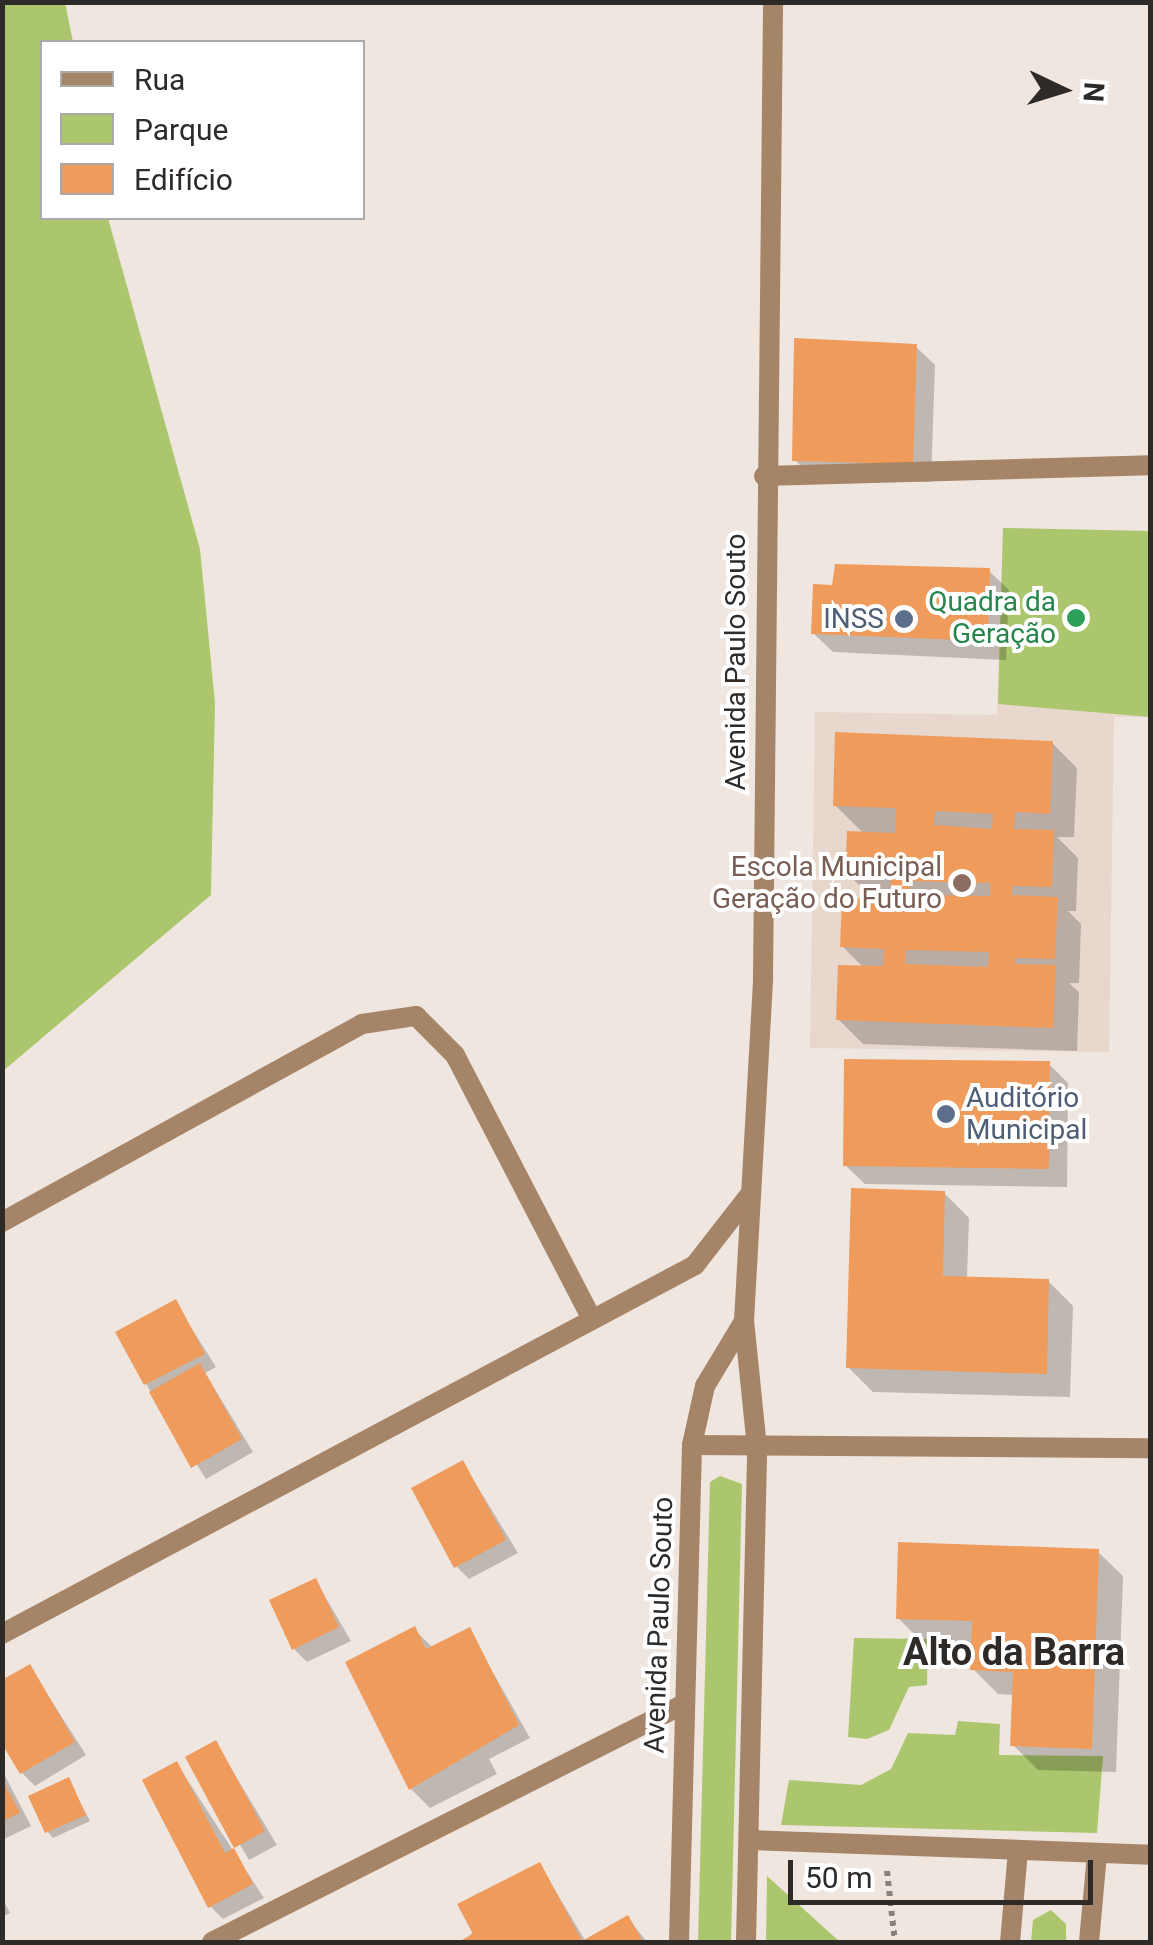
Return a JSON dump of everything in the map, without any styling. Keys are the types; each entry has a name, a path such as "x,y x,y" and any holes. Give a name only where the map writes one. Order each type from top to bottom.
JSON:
{"street":[{"name":"Avenida Paulo Souto","path":"746,1942 757,1448 744,1321 763,978 764,476 773,2"},
{"path":"764,476 1150,465"},
{"path":"2,1222 362,1024 416,1016 455,1056 592,1319"},
{"path":"2,1634 695,1266 750,1193"},
{"name":"Avenida Paulo Souto","path":"680,1942 692,1445 704,1386 744,1321"},
{"path":"692,1445 1150,1448"},
{"path":"212,1942 684,1704"},
{"path":"749,1840 1150,1855"},
{"path":"1010,1942 1018,1851"},
{"path":"1090,1942 1097,1854"}],"path":[{"path":"884,1846 895,1942"}],"shaded area":[{"name":"Escola Municipal Geração do Futuro","path":"1003,528 1150,531 1150,717 1114,717 1109,1052 810,1048 815,712 997,715"}],"green space":[{"path":"3,2 65,3 73,40 40,40 40,220 109,220 200,549 215,703 211,895 3,1071"},
{"name":"Quadra da Geração","path":"1003,528 1150,531 1150,717 998,704"},
{"path":"720,1476 742,1484 731,1942 698,1942 710,1482"},
{"path":"854,1638 928,1639 927,1685 909,1687 889,1730 867,1739 848,1737"},
{"path":"958,1721 1000,1724 999,1755 1103,1756 1097,1833 781,1825 789,1780 861,1785 891,1769 908,1733 955,1735"},
{"path":"767,1876 840,1942 766,1942"},
{"path":"1051,1910 1066,1924 1066,1942 1031,1942 1033,1920"}],"building":[{"path":"794,338 917,344 913,464 792,461"},
{"path":"835,564 990,568 988,641 811,634 813,584 832,585"},
{"path":"835,732 1053,741 1050,814 1015,812 1014,829 1054,830 1052,887 1012,886 1012,895 1058,897 1055,959 1015,958 1015,964 1056,965 1053,1028 836,1020 838,965 883,966 884,949 840,947 842,898 890,899 891,877 845,875 847,831 895,833 896,808 833,806","holes":["935,811 993,814 992,829 934,825","909,881 990,883 990,896 909,895","906,950 989,952 988,967 905,964"]},
{"name":"Auditório Municipal","path":"844,1059 1050,1061 1049,1169 843,1166"},
{"path":"851,1188 945,1191 943,1276 1049,1279 1047,1374 846,1368"},
{"path":"176,1299 205,1354 144,1385 115,1332"},
{"path":"200,1363 242,1439 191,1468 149,1392"},
{"path":"463,1460 506,1540 454,1568 411,1488"},
{"path":"898,1542 1099,1549 1092,1749 1010,1746 1013,1672 970,1670 972,1621 896,1619"},
{"path":"316,1578 339,1627 292,1650 269,1600"},
{"path":"415,1626 426,1649 470,1627 519,1725 409,1790 345,1662"},
{"path":"30,1664 75,1742 20,1774 2,1744 2,1680"},
{"path":"216,1740 265,1831 234,1848 185,1757"},
{"path":"177,1761 225,1853 234,1848 253,1884 208,1908 142,1780"},
{"path":"69,1777 86,1815 45,1833 28,1796"},
{"path":"2,1779 20,1813 2,1821"},
{"path":"540,1862 582,1941 628,1915 643,1942 458,1942 473,1934 457,1904"}],"place":[{"name":"Quadra da Geração","path":"1076,618"},
{"name":"INSS","path":"904,619"},
{"name":"Escola Municipal Geração do Futuro","path":"962,883"},
{"name":"Auditório Municipal","path":"946,1114"}],"district":[{"name":"Alto da Barra","path":"1014,1653"}]}
